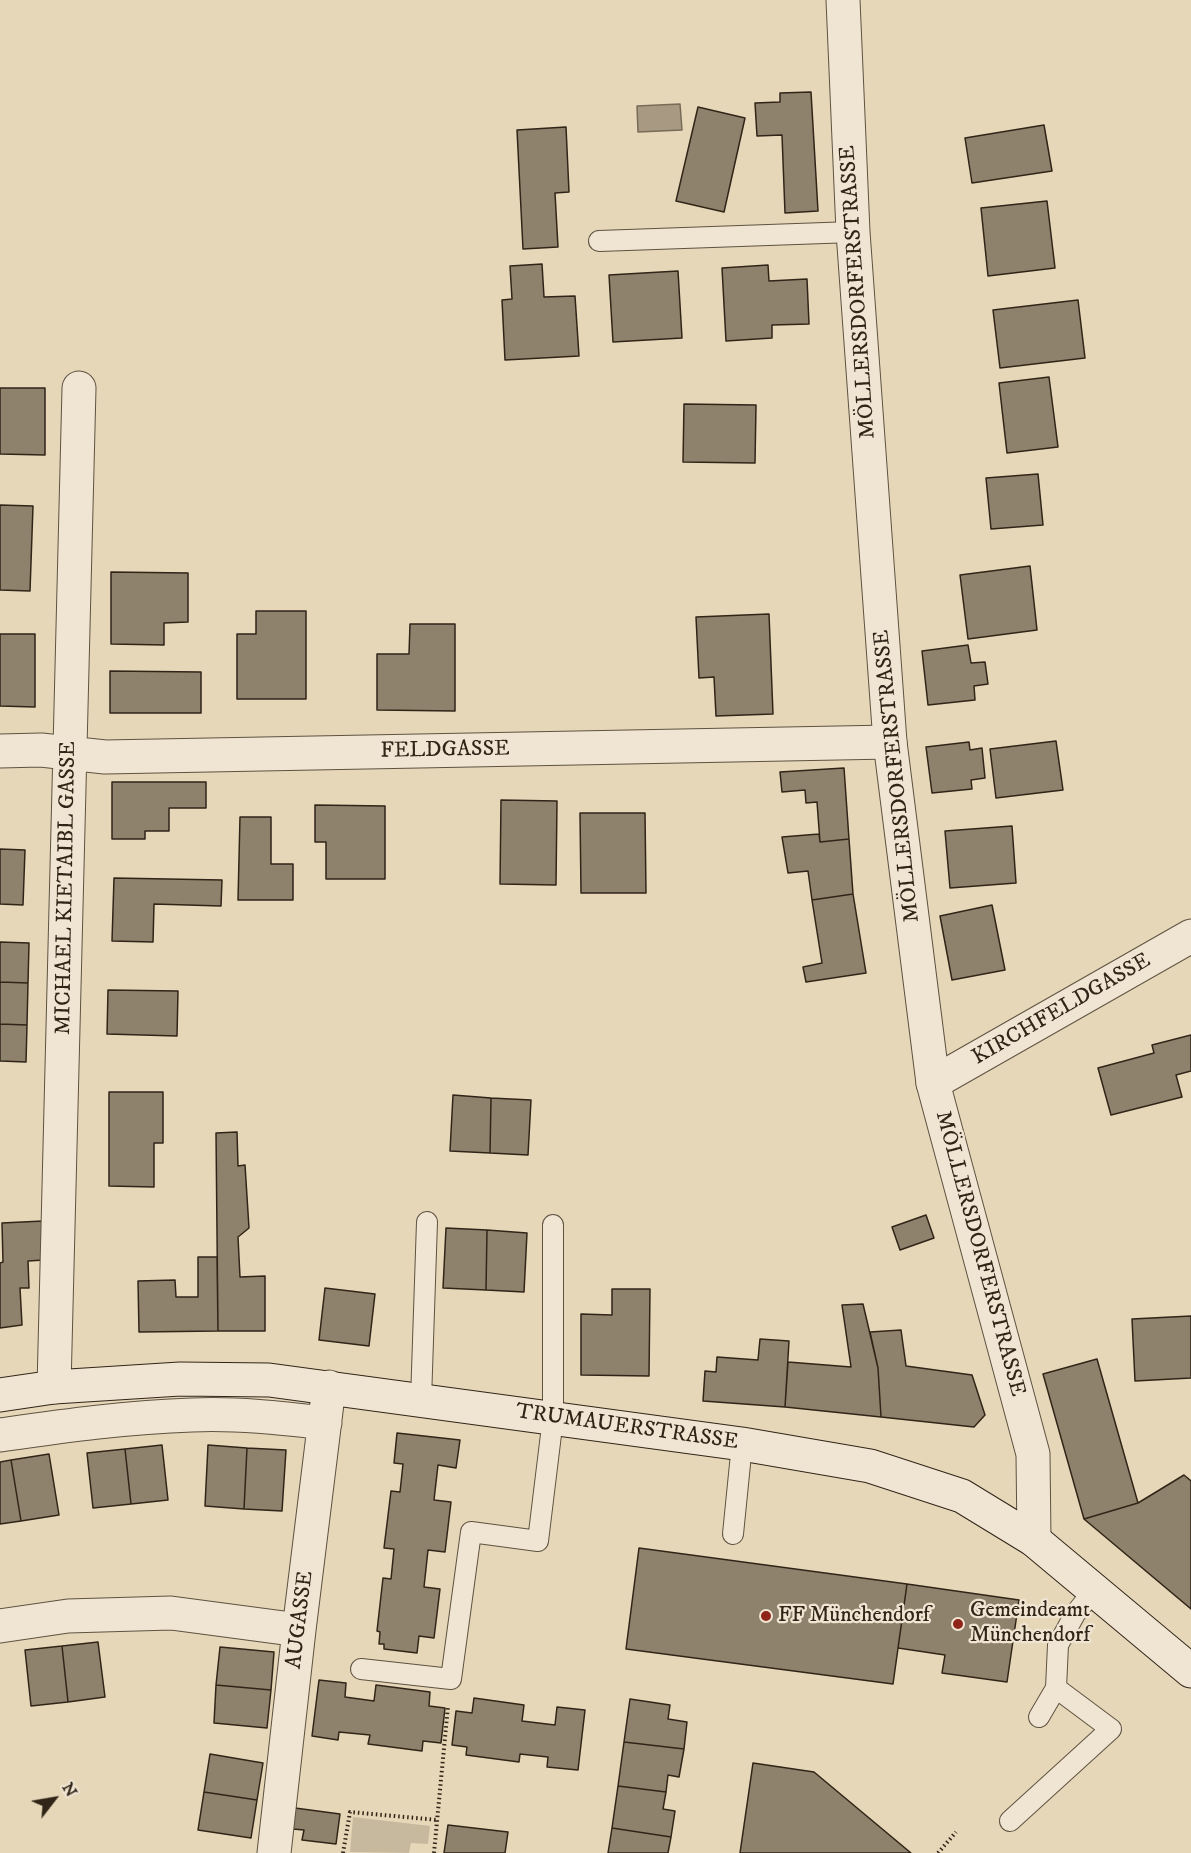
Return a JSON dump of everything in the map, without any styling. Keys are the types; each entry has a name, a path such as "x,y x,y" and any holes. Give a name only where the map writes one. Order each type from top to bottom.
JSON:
{"street":[{"name":"MÖLLERSDORFERSTRASSE","path":"843,0 853,232 890,742 933,1083 1034,1454 1034,1540"},
{"name":"MICHAEL KIETAIBL GASSE","path":"54,1387 79,388"},
{"name":"FELDGASSE","path":"0,751 41,750 117,757 890,742"},
{"name":"KIRCHFELDGASSE","path":"933,1083 1191,936"},
{"name":"TRUMAUERSTRASSE","path":"0,1395 54,1387 180,1379 269,1380 742,1444 870,1466 962,1496 1034,1540 1191,1671"},
{"name":"AUGASSE","path":"274,1853 329,1388"},
{"path":"0,1435 116,1419 194,1414 325,1423"},
{"path":"0,1626 68,1616 171,1612 299,1630"}],"lane":[{"path":"599,240 853,232"},
{"path":"421,1400 427,1222"},
{"path":"361,1668 451,1679 471,1532 538,1541 553,1418 554,1225"},
{"path":"733,1534 742,1444"},
{"path":"1039,1717 1056,1688 1058,1645 1075,1614 1095,1589"},
{"path":"1010,1821 1110,1729 1056,1688"}],"path":[{"path":"434,1853 451,1679"},
{"path":"343,1853 350,1812 438,1820"},
{"path":"938,1853 956,1832"}],"shaded area":[{"path":"680,104 682,130 638,132 637,106"},
{"path":"353,1817 430,1826 428,1844 411,1843 409,1853 350,1852"}],"building":[{"path":"811,92 818,211 785,213 782,135 757,136 755,103 780,102 780,93"},
{"path":"698,107 745,118 724,212 676,201"},
{"path":"1044,125 1052,171 972,183 965,138"},
{"path":"566,127 569,192 555,193 558,247 523,249 517,130"},
{"path":"1047,201 1055,268 988,276 981,208"},
{"path":"542,264 544,297 575,296 579,356 505,360 502,300 512,299 510,266"},
{"path":"768,265 769,281 807,279 809,324 772,325 772,338 726,341 722,268"},
{"path":"678,271 682,338 613,342 609,275"},
{"path":"1078,300 1085,358 1000,368 993,310"},
{"path":"1049,377 1058,447 1007,453 999,383"},
{"path":"0,388 45,388 45,455 0,454"},
{"path":"684,404 756,405 755,463 683,462"},
{"path":"1038,474 1043,525 991,529 986,478"},
{"path":"0,505 33,506 30,591 0,590"},
{"path":"1030,566 1037,630 968,639 960,575"},
{"path":"111,572 188,573 188,622 164,623 164,645 111,644"},
{"path":"256,611 306,611 306,699 237,699 237,634 256,634"},
{"path":"769,614 773,714 716,716 714,677 699,678 696,617"},
{"path":"410,624 455,624 455,711 377,710 377,654 409,654"},
{"path":"0,634 35,634 35,707 0,706"},
{"path":"968,645 971,663 985,662 988,684 974,686 975,700 928,705 922,651"},
{"path":"110,671 201,672 201,713 110,713"},
{"path":"1056,741 1063,790 996,798 990,749"},
{"path":"969,742 970,750 982,748 985,778 971,780 972,789 932,793 926,747"},
{"path":"844,768 849,839 820,842 817,802 806,803 805,790 782,792 780,772"},
{"path":"112,782 206,782 206,808 169,808 169,831 145,831 145,839 112,839"},
{"path":"501,800 557,801 556,885 500,884"},
{"path":"315,805 385,806 385,879 326,879 326,842 315,842"},
{"path":"580,813 645,813 646,893 581,893"},
{"path":"240,817 271,817 271,864 293,864 293,900 238,900"},
{"path":"1012,826 1016,883 950,888 945,831"},
{"path":"819,834 820,842 849,839 853,894 812,900 808,871 788,873 782,837"},
{"path":"0,849 25,850 23,905 0,904"},
{"path":"114,878 222,880 221,906 154,904 153,942 112,941"},
{"path":"853,894 866,973 806,982 803,967 822,963 812,900"},
{"path":"992,905 1005,970 952,980 940,916"},
{"path":"0,942 29,943 28,983 0,982"},
{"path":"0,982 28,983 27,1025 0,1024"},
{"path":"108,990 178,991 177,1036 107,1034"},
{"path":"0,1024 27,1025 26,1062 0,1061"},
{"path":"1191,1035 1191,1071 1176,1075 1182,1097 1111,1115 1098,1068 1154,1053 1152,1045"},
{"path":"109,1092 163,1092 163,1143 154,1143 154,1187 109,1186"},
{"path":"453,1095 491,1098 490,1153 450,1151"},
{"path":"491,1098 531,1100 528,1155 490,1153"},
{"path":"237,1132 238,1166 245,1165 249,1228 238,1237 240,1277 265,1276 265,1331 218,1331 216,1133"},
{"path":"926,1215 934,1238 900,1250 892,1227"},
{"path":"43,1221 44,1260 28,1261 29,1288 20,1288 22,1325 0,1328 2,1223"},
{"path":"446,1228 487,1230 486,1290 443,1288"},
{"path":"487,1230 527,1233 524,1292 486,1290"},
{"path":"198,1257 217,1257 218,1331 139,1332 138,1281 175,1280 176,1297 198,1297"},
{"path":"325,1288 375,1294 369,1346 319,1340"},
{"path":"612,1289 650,1289 649,1376 581,1375 581,1314 612,1315"},
{"path":"863,1304 878,1368 881,1417 785,1407 788,1362 851,1367 842,1305"},
{"path":"1191,1316 1191,1378 1135,1381 1132,1319"},
{"path":"901,1330 906,1366 972,1375 985,1415 974,1427 881,1417 878,1368 870,1332"},
{"path":"760,1339 789,1341 785,1407 703,1401 705,1371 716,1372 717,1357 758,1360"},
{"path":"1097,1359 1138,1503 1084,1519 1043,1374"},
{"path":"397,1433 460,1440 456,1468 438,1465 434,1500 451,1502 445,1552 428,1550 424,1587 440,1589 434,1638 419,1636 417,1653 384,1649 384,1644 379,1644 380,1632 377,1631 383,1578 391,1579 394,1549 384,1548 391,1491 400,1492 403,1464 394,1463"},
{"path":"162,1445 168,1500 131,1504 125,1449"},
{"path":"208,1445 247,1448 244,1509 205,1506"},
{"path":"247,1448 286,1450 282,1511 244,1509"},
{"path":"125,1449 131,1504 93,1508 87,1453"},
{"path":"49,1454 59,1515 21,1521 11,1460"},
{"path":"11,1460 21,1521 0,1524 0,1462"},
{"path":"1184,1475 1191,1481 1191,1609 1084,1519 1138,1503"},
{"name":"FF Münchendorf","path":"639,1548 907,1584 893,1684 626,1649"},
{"name":"Gemeindeamt Münchendorf","path":"907,1584 1019,1600 1007,1682 942,1673 945,1655 898,1648"},
{"path":"98,1642 105,1697 68,1702 62,1646"},
{"path":"62,1646 68,1702 31,1706 25,1650"},
{"path":"220,1647 274,1652 271,1690 216,1685"},
{"path":"319,1680 346,1683 345,1697 374,1701 376,1685 430,1692 429,1706 445,1708 441,1743 423,1741 422,1751 368,1744 370,1735 339,1732 338,1740 312,1736"},
{"path":"216,1685 271,1690 267,1728 214,1723"},
{"path":"474,1698 524,1705 522,1721 555,1725 557,1707 585,1710 578,1770 547,1767 548,1757 520,1754 519,1762 466,1755 467,1747 452,1745 456,1711 472,1713"},
{"path":"630,1699 670,1705 668,1719 687,1722 684,1749 624,1742"},
{"path":"624,1742 684,1749 679,1777 668,1775 666,1792 618,1786"},
{"path":"210,1754 263,1763 257,1800 204,1792"},
{"path":"753,1763 814,1772 911,1853 740,1853"},
{"path":"618,1786 666,1792 663,1809 675,1811 671,1837 612,1828"},
{"path":"204,1792 257,1800 251,1838 198,1830"},
{"path":"295,1808 340,1814 336,1844 302,1840 304,1830 293,1829"},
{"path":"448,1825 508,1832 505,1853 444,1853"},
{"path":"612,1828 671,1837 668,1853 608,1853"}],"place":[{"name":"FF Münchendorf","path":"766,1616"},
{"name":"Gemeindeamt Münchendorf","path":"958,1624"}]}
